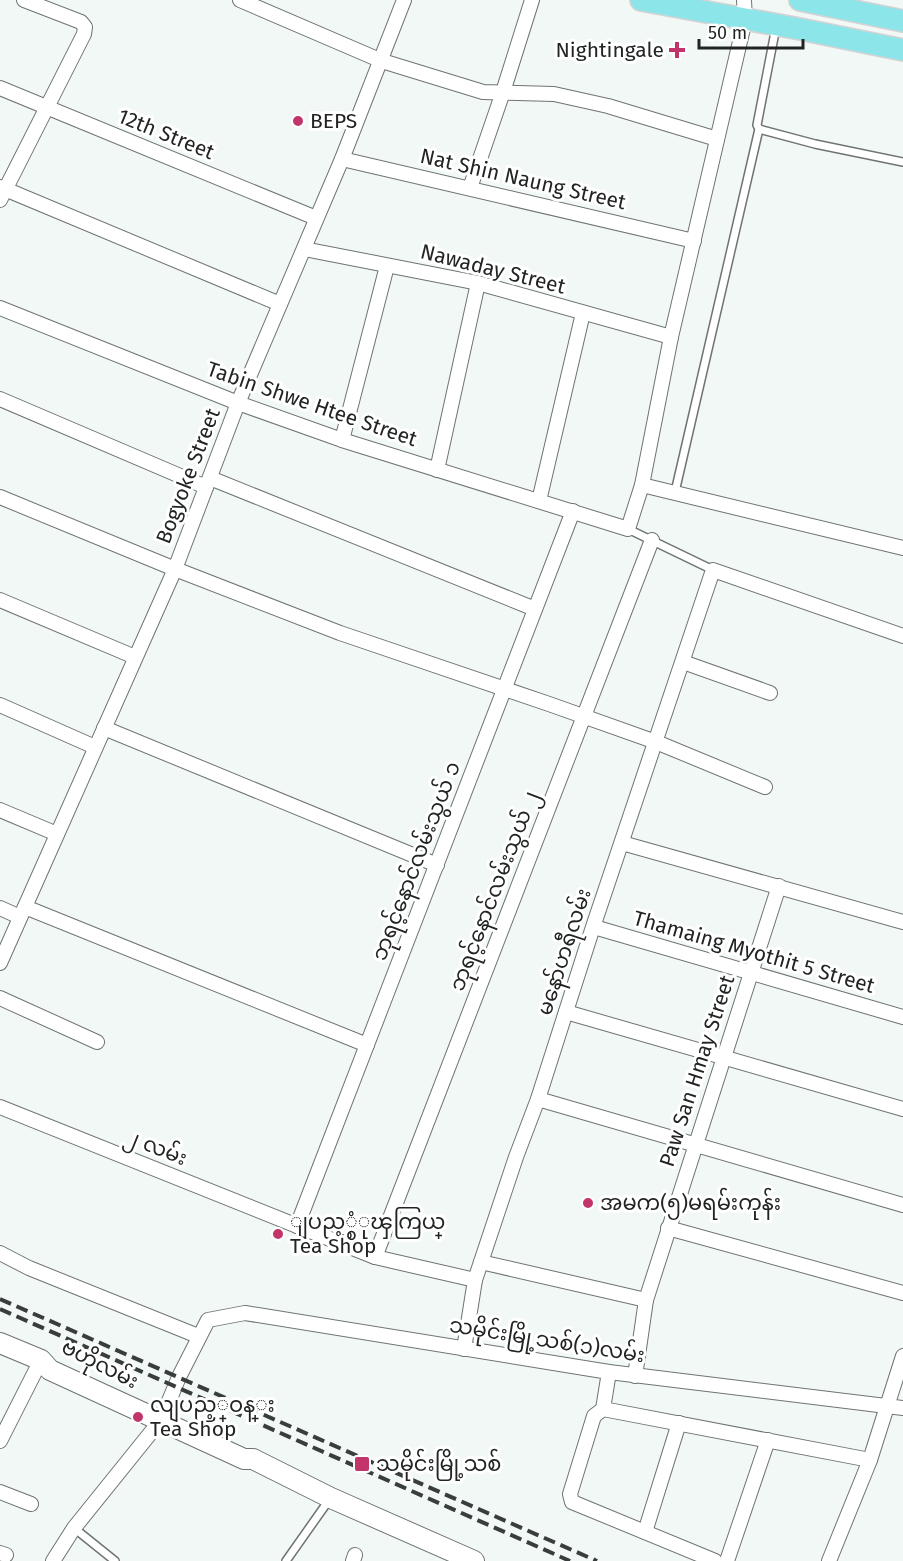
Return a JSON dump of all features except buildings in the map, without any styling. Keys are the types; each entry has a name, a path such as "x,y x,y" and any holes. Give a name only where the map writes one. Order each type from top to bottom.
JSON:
{"main road":[{"path":"641,0 744,10 776,25 903,50"},
{"path":"800,28 805,0 903,21"},
{"name":"ဗဟိုလမ်း","path":"0,1343 41,1360 50,1370 163,1416 244,1459 253,1459 331,1498 474,1561"}],"street":[{"path":"24,0 81,22 85,27 84,34 2,192 280,304"},
{"path":"240,0 382,61 483,92 554,94 608,106 717,139"},
{"name":"Bogyoke Street","path":"0,963 175,569 238,403 342,159 404,0"},
{"path":"470,188 532,0"},
{"path":"622,527 642,485 671,337 744,10"},
{"name":"12th Street","path":"0,88 316,218"},
{"name":"Nat Shin Naung Street","path":"342,159 694,241"},
{"name":"Nawaday Street","path":"304,249 478,284 671,337"},
{"path":"342,440 387,266"},
{"path":"437,470 478,284"},
{"name":"Tabin Shwe Htee Street","path":"0,308 238,403 342,440 622,527"},
{"path":"539,501 583,313"},
{"path":"0,399 208,483 535,609"},
{"path":"642,485 903,548"},
{"path":"0,497 175,569 340,633 656,742 765,787"},
{"name":"ဘုရင့်နောင်လမ်းသွယ် ၁","path":"297,1226 573,512"},
{"name":"ဘုရင့်နောင်လမ်းသွယ် ၂","path":"375,1257 652,540"},
{"path":"713,570 903,636"},
{"name":"မနော်ဟရီလမ်း","path":"464,1349 475,1280 538,1099 713,570"},
{"path":"0,600 135,657"},
{"path":"682,663 770,693"},
{"path":"0,705 95,747"},
{"path":"104,728 437,865"},
{"path":"0,810 57,834"},
{"path":"622,843 903,922"},
{"name":"Paw San Hmay Street","path":"635,1376 646,1300 779,886"},
{"path":"0,908 23,912 367,1045"},
{"name":"Thamaing Myothit 5 Street","path":"594,927 903,1017"},
{"path":"0,998 98,1042"},
{"path":"566,1012 903,1109"},
{"path":"538,1099 903,1205"},
{"name":"၂ လမ်း","path":"0,1107 375,1257 475,1280"},
{"path":"668,1228 903,1293"},
{"path":"0,1253 29,1268 198,1337 163,1416 74,1528 53,1561"},
{"path":"481,1262 646,1300"},
{"name":"သမိုင်းမြို့သစ်(၁)လမ်း","path":"198,1337 208,1320 245,1313 635,1376 903,1408"},
{"path":"830,1561 870,1460 903,1356"},
{"path":"0,1441 5,1418 41,1360"},
{"path":"609,1372 603,1408 594,1416 570,1494 572,1502 715,1561"},
{"path":"603,1408 870,1460"},
{"path":"645,1532 679,1423"},
{"path":"727,1561 768,1440"},
{"path":"0,1492 31,1504"}],"lane":[{"path":"675,492 759,129 757,125 776,25"},
{"path":"759,129 814,144 903,162"},
{"path":"622,527 713,570"},
{"path":"286,1561 331,1498"},
{"path":"74,1528 115,1561"}],"railway":[{"path":"0,1299 597,1561"},
{"path":"0,1309 570,1561"}],"place":[{"name":"Nightingale","path":"677,50"},
{"name":"BEPS","path":"298,121"},
{"name":"အမက(၅)မရမ်းကုန်း","path":"588,1203"},
{"name":"ျပည့္စံုၾကြယ္ Tea Shop","path":"278,1234"},
{"name":"လျပည့္ဝန္း Tea Shop","path":"138,1417"},
{"name":"သမိုင်းမြို့သစ်","path":"362,1464"}]}
